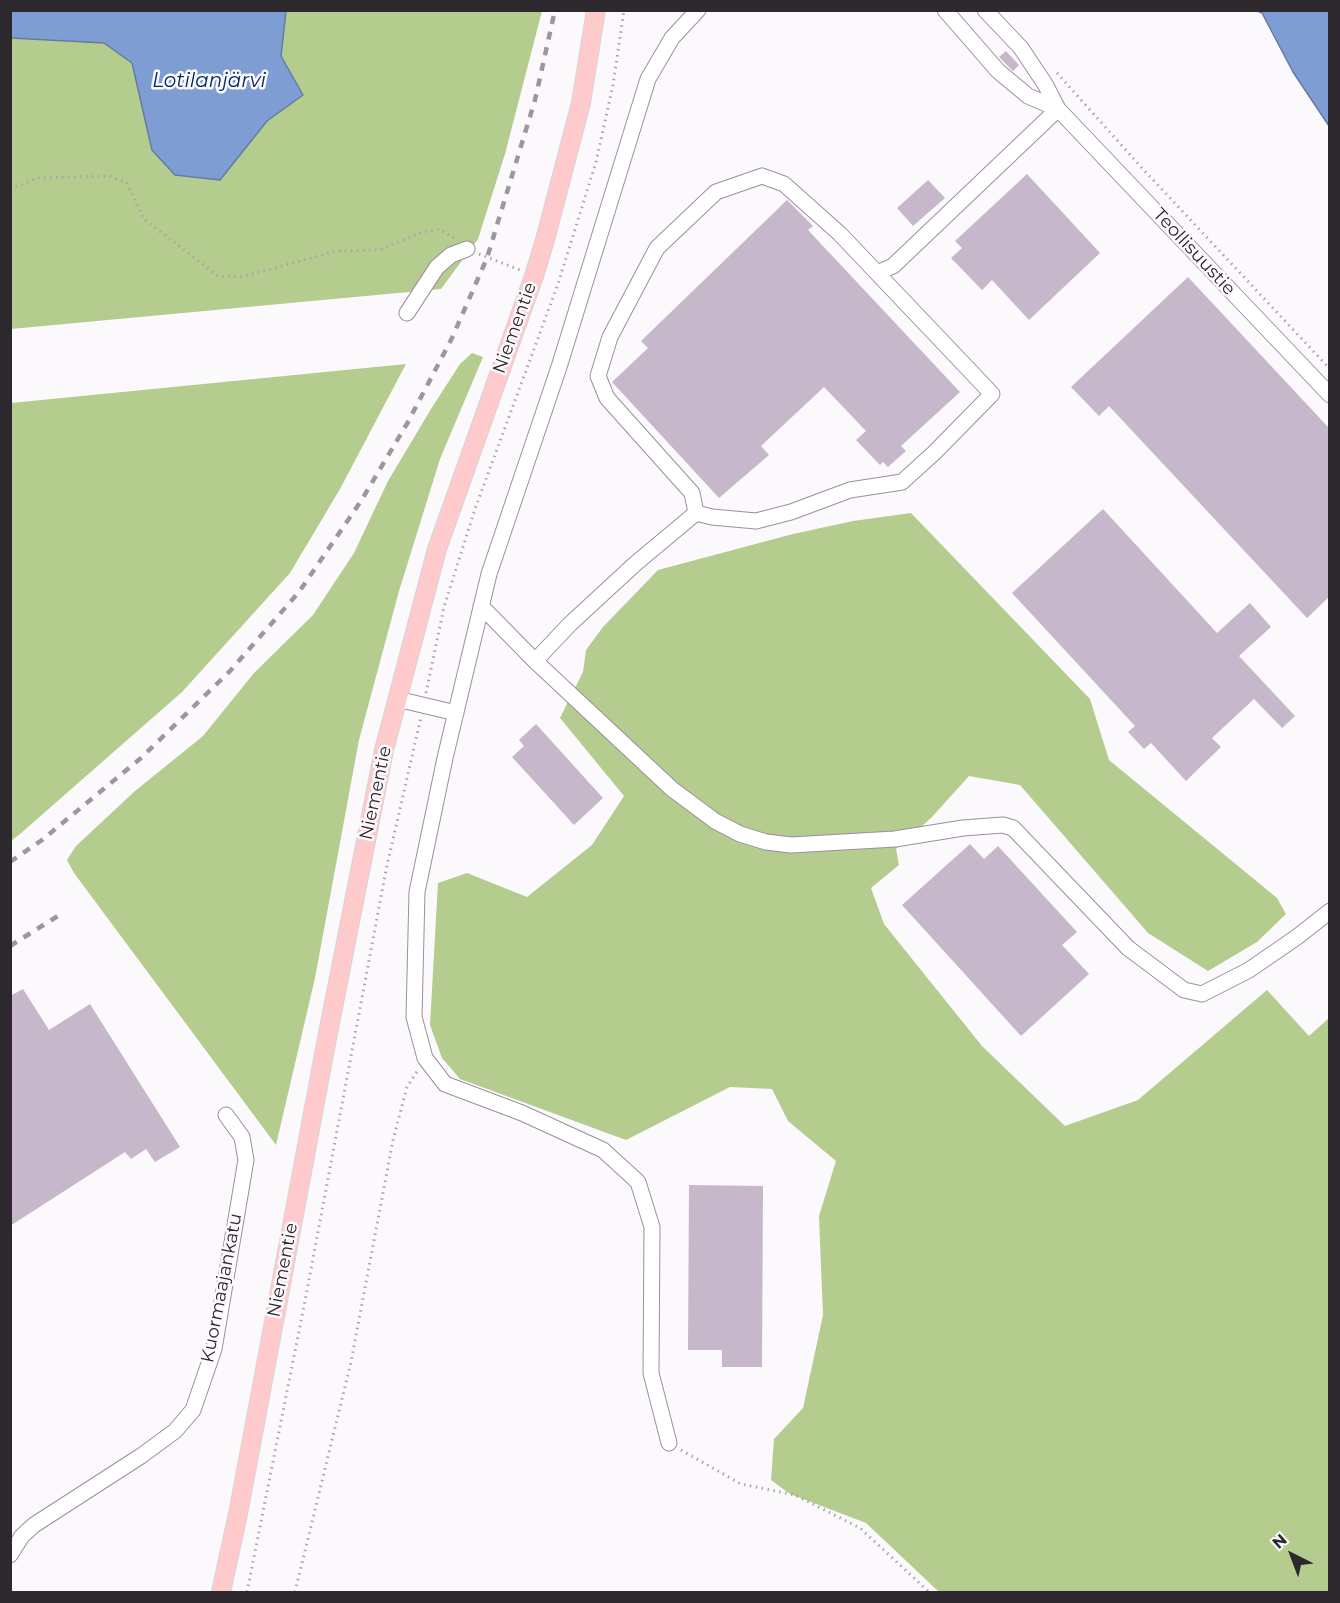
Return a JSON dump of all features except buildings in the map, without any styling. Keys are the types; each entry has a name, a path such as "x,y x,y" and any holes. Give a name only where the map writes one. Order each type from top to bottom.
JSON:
{"main road":[{"name":"Niementie","path":"221,1593 384,750 437,549 534,276 582,103 596,10"}],"street":[{"path":"669,1443 651,1373 652,1227 638,1182 603,1150 522,1113 445,1084 425,1058 414,1017 417,892 489,573 559,367 648,80 672,38 698,10"},
{"name":"Teollisuustie","path":"945,10 998,71 1028,96 1058,109"},
{"name":"Teollisuustie","path":"985,10 1021,48 1045,84 1058,109 1329,395"},
{"path":"877,273 892,266 1058,109"},
{"path":"762,176 784,184 840,234 992,394 902,482 850,490 791,512 756,520 712,517 696,513 692,493 607,398 598,376 610,337 657,248 716,192 762,176"},
{"path":"407,313 438,267 451,255 467,249"},
{"path":"535,661 570,624 696,513"},
{"path":"481,606 535,661 672,789 715,822 740,834 766,842 791,845 895,839 963,828 1003,825 1013,828 1128,948 1184,990 1202,994 1250,970 1329,911"},
{"path":"397,699 456,714"},
{"name":"Kuormaajankatu","path":"10,1555 22,1536 34,1525 141,1456 175,1431 193,1410 214,1349 246,1160 242,1137 226,1115"}],"path":[{"path":"248,1593 386,870 444,607 475,509 558,284 596,162 613,85 624,10"},
{"path":"1050,66 1329,369"},
{"path":"10,189 38,178 109,176 126,182 144,219 218,276 242,277 337,251 380,250 420,233 439,229 452,236 467,249 558,284"},
{"path":"296,1593 351,1362 393,1140 407,1087 425,1058"},
{"path":"669,1443 741,1484 795,1495 860,1528 929,1593"}],"green space":[{"path":"286,11 542,11 505,154 478,239 441,289 11,329 10,38 104,43 132,63 152,150 220,180 267,121 303,95 281,56"},
{"path":"472,353 483,357 440,459 399,591 359,740 315,978 276,1145 74,873 67,860 76,846 135,791 203,736 254,673 313,615 354,553 388,481 431,409 460,364"},
{"path":"406,364 340,489 290,573 182,692 11,841 11,403"},
{"path":"911,513 1090,699 1109,760 1277,898 1286,914 1257,942 1208,971 1148,933 1020,785 969,776 931,818 896,849 899,865 871,888 884,924 982,1046 1065,1126 1138,1100 1267,990 1309,1036 1329,1018 1329,1592 939,1592 866,1523 790,1494 771,1480 774,1439 803,1408 823,1315 819,1216 836,1161 788,1121 772,1089 730,1087 626,1140 460,1079 442,1058 430,1025 438,883 467,873 527,897 592,845 624,796 560,718 583,672 586,650 603,627 658,570 793,534 853,521"}],"water":[{"name":"Lotilanjärvi","path":"10,11 286,11 281,56 303,95 267,121 220,180 175,175 152,150 132,63 104,43 11,38"},
{"path":"1257,11 1329,11 1329,126 1293,72 1262,13"}],"railway":[{"path":"10,862 42,840 141,758 230,671 299,592 361,501 408,422 452,338 487,258 535,100 555,10"},
{"path":"10,946 61,914"}]}
